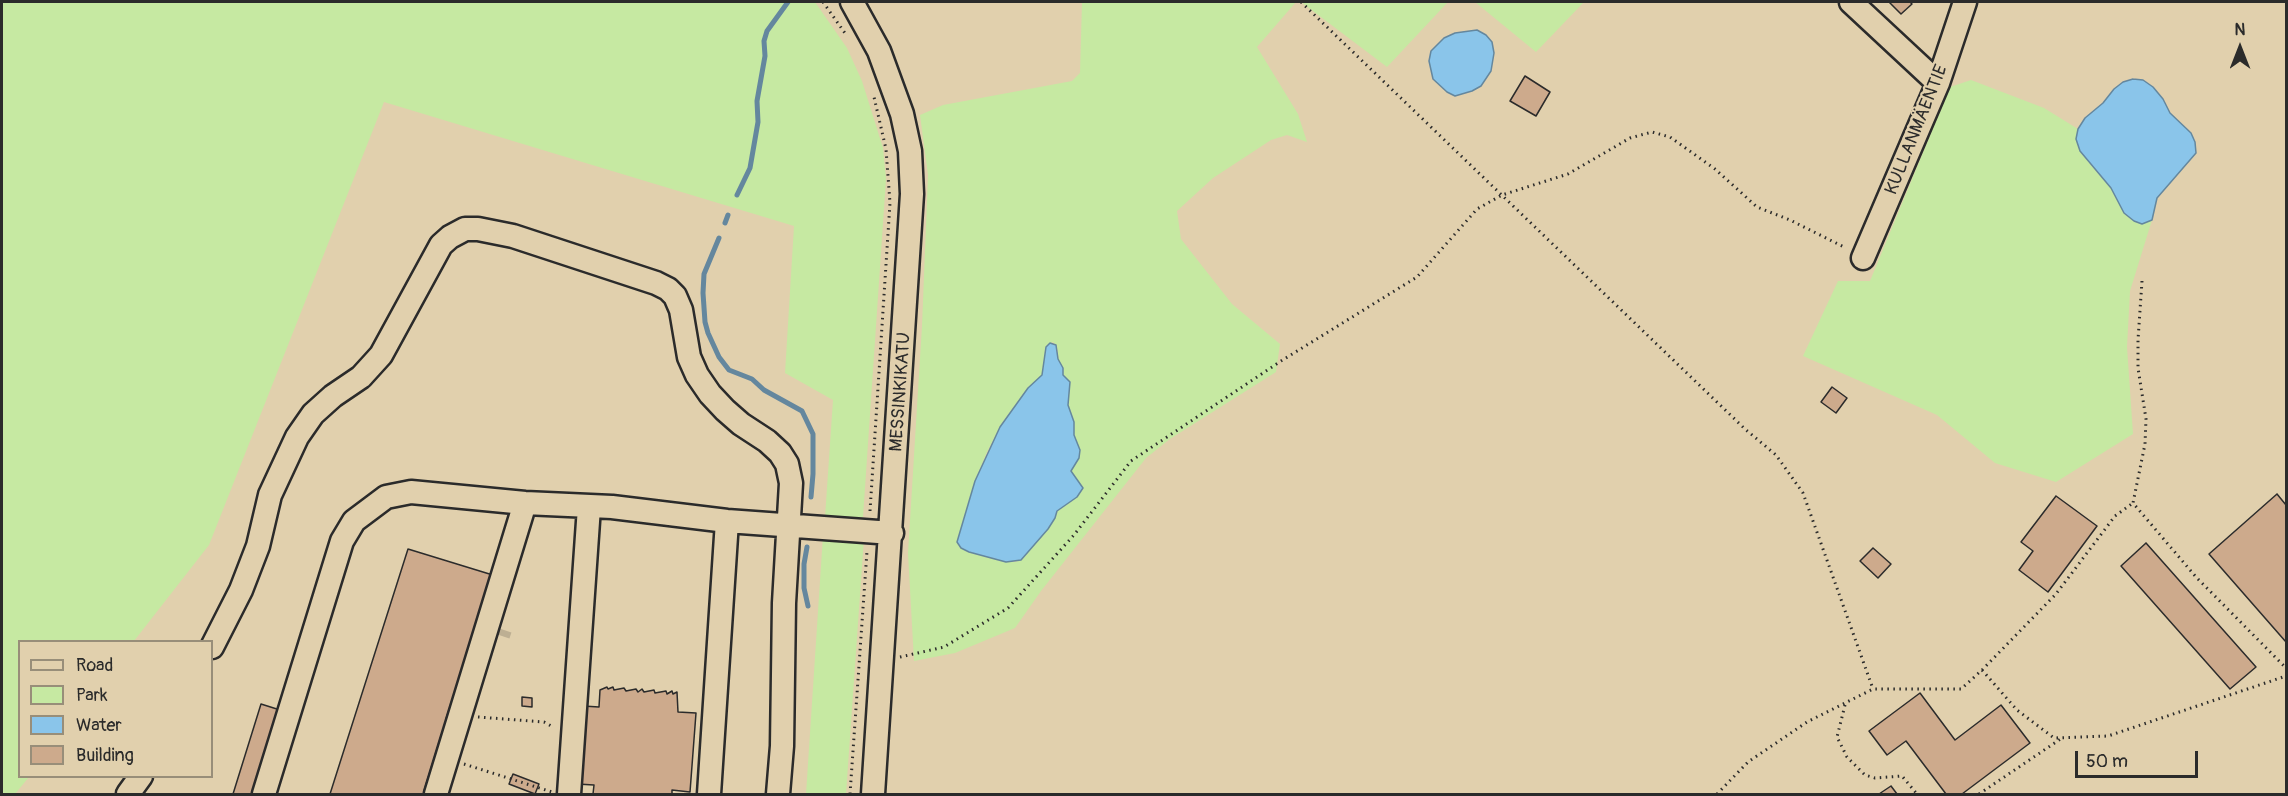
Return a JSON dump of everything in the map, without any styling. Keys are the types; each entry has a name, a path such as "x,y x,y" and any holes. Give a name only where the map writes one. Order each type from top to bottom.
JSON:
{"street":[{"name":"MESSINKIKATU","path":"852,2 870,32 902,114 910,151 912,215 873,795"},
{"path":"1851,2 1938,84"},
{"name":"KULLANMÄENTIE","path":"1863,258 1938,84 1965,2"},
{"path":"213,645 241,590 258,546 270,495 297,437 313,414 361,376 381,355 441,245 457,232 465,230 478,229 513,236 668,289 675,296 681,310 689,357 696,375 725,410 767,441 780,453 787,464 791,483 784,603 782,746 778,795"},
{"path":"264,795 342,541 354,521 386,497 411,492 532,504 612,507 728,521 892,533"},
{"path":"501,629 532,504"},
{"path":"436,795 532,504"},
{"path":"569,795 589,507"},
{"path":"709,795 728,521"},
{"path":"128,795 140,778"}],"path":[{"path":"823,2 850,41"},
{"path":"1300,2 1745,429 1776,455 1803,493 1873,689"},
{"path":"850,795 890,203 886,149 873,94"},
{"path":"883,662 944,647 1008,608 1074,535 1131,460 1281,361 1417,277 1477,209 1502,195 1568,174 1630,138 1652,132 1670,137 1715,169 1757,207 1790,220 1863,258"},
{"path":"1717,795 1749,762 1807,722 1873,689 1960,689 1982,670 2056,594 2115,516 2133,503 2145,444 2146,419 2138,368 2142,281"},
{"path":"2133,503 2196,577 2286,668"},
{"path":"1982,670 2018,710 2054,738 2108,736 2286,676"},
{"path":"1845,705 1837,737 1847,757 1865,775 1875,778 1902,776 1917,795"},
{"path":"477,717 544,722 553,726 556,735"},
{"path":"1979,795 2062,738"},
{"path":"459,762 555,795"}],"green space":[{"path":"2,2 815,2 847,48 862,81 883,148 886,179 863,517 825,517 833,400 785,373 794,226 384,102 209,545 135,640 18,640 18,778 28,778 15,794 2,794"},
{"path":"1082,2 1296,2 1257,47 1298,114 1307,142 1287,135 1271,140 1213,178 1177,211 1181,239 1232,304 1280,344 1276,372 1170,439 1146,458 1041,591 1015,628 955,653 914,661 908,553 922,326 928,175 920,115 943,105 1072,81 1080,73","holes":["1053,342 1057,347 1063,375 1070,382 1068,405 1074,422 1074,435 1080,450 1079,458 1071,471 1083,488 1077,497 1057,511 1048,529 1021,560 1005,562 968,552 961,548 957,541 975,481 987,452 1002,423 1024,393 1041,377 1045,367 1047,345"]},
{"path":"1301,2 1448,2 1387,67"},
{"path":"1475,2 1584,2 1536,52"},
{"path":"1971,80 2044,108 2078,129 2076,139 2090,164 2111,188 2117,200 2134,221 2142,224 2152,220 2130,291 2127,347 2133,434 2056,482 1995,463 1937,415 1803,356 1838,281 1870,281 1950,87"},
{"path":"823,535 864,538 846,794 806,794"}],"water":[{"path":"1477,30 1492,42 1494,53 1491,71 1481,86 1455,96 1433,79 1429,61 1431,51 1444,38 1455,33"},
{"path":"2133,79 2143,80 2153,87 2163,99 2170,113 2191,133 2196,153 2157,198 2152,220 2142,224 2124,213 2111,188 2080,151 2076,139 2078,129 2085,118 2103,103 2114,89 2123,82"},
{"path":"1050,343 1056,345 1063,375 1070,382 1068,405 1074,422 1074,435 1080,450 1079,458 1071,471 1083,488 1077,497 1057,511 1048,529 1021,560 1006,562 969,552 961,548 957,542 975,481 1000,427 1028,388 1042,375 1046,347"}],"building":[{"path":"1889,2 1910,2 1912,4 1901,14"},
{"path":"1525,76 1550,92 1536,116 1510,101"},
{"path":"1832,387 1847,398 1836,413 1821,402"},
{"path":"2277,494 2286,505 2286,642 2209,554"},
{"path":"2056,496 2097,526 2048,592 2019,570 2033,551 2021,542"},
{"path":"2146,543 2256,667 2230,689 2121,566"},
{"path":"1873,548 1891,564 1878,578 1860,561"},
{"path":"408,549 496,576 487,589 469,647 474,649 469,662 465,661 446,719 451,721 447,735 442,733 424,791 428,794 330,794"},
{"path":"607,687 608,689 613,687 614,690 624,688 626,691 636,689 638,692 642,689 644,692 654,690 655,693 666,691 667,694 672,691 673,694 677,692 678,712 696,713 690,792 672,790 672,794 593,794 594,785 577,784 583,706 599,707 600,690"},
{"path":"1920,693 1955,740 2001,705 2030,743 1962,794 1946,794 1906,741 1887,755 1869,731"},
{"path":"522,697 532,698 532,707 522,706"},
{"path":"261,704 280,710 254,794 233,794"},
{"path":"513,774 539,784 535,794 509,784"},
{"path":"1891,786 1897,794 1879,794"}],"waterway":[{"path":"737,195 750,168 758,122 757,101 765,56 764,41 767,31 788,2"},
{"path":"725,223 728,215"},
{"path":"719,238 704,274 703,293 708,333 719,357 729,370 752,379 764,390 802,411 813,434 811,497"},
{"path":"807,547 804,588 808,606"}],"tunnel":[{"path":"499,635 501,629"}]}
